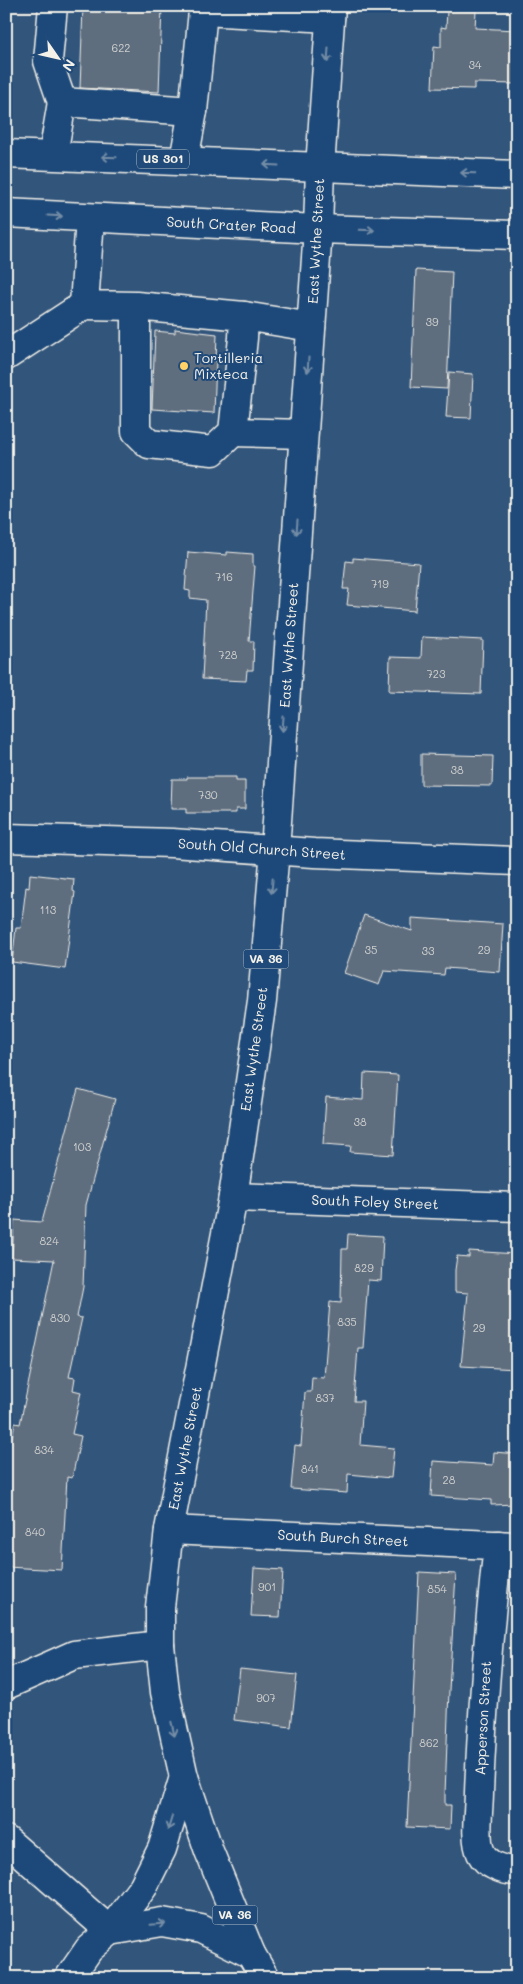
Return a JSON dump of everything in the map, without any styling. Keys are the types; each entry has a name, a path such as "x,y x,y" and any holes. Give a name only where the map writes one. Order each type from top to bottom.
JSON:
{"main road":[{"path":"53,6 48,60 62,102 53,156"},
{"path":"184,160 193,111 204,9 331,12"},
{"name":"East Wythe Street","path":"264,1978 251,1954 208,1851 184,1777 165,1692 160,1645 160,1607 169,1530 233,1197 262,1001 275,850 331,12"},
{"path":"62,102 193,111"},
{"name":"US 301","path":"6,154 517,175"},
{"name":"South Crater Road","path":"6,213 318,229 517,235"},
{"path":"84,305 90,218"},
{"path":"6,356 84,305 136,306 244,316 311,327"},
{"path":"136,306 136,431 149,444 213,451 232,432 244,338 244,316"},
{"path":"232,432 303,434"},
{"name":"South Old Church Street","path":"6,838 172,843 275,850 517,861"},
{"name":"South Foley Street","path":"233,1197 517,1207"},
{"name":"South Burch Street","path":"169,1530 508,1546"},
{"name":"Apperson Street","path":"508,1546 488,1640 480,1768 478,1842 481,1854 492,1865 515,1871"},
{"path":"6,1685 74,1655 160,1645"},
{"path":"69,1978 90,1949 110,1931 143,1887 162,1849 184,1777"},
{"path":"6,1840 110,1931"},
{"path":"110,1931 162,1922 200,1928 251,1954"}],"building":[{"path":"83,6 162,6 159,92 80,88"},
{"path":"447,10 476,11 475,28 517,30 517,84 474,83 474,89 432,88 434,46 441,47 441,27 446,28"},
{"path":"416,270 452,272 447,389 411,387"},
{"path":"175,329 217,334 214,413 152,409 155,331 175,333"},
{"path":"449,372 473,374 471,418 446,417"},
{"path":"188,552 227,555 227,552 253,554 253,566 255,566 249,641 254,641 253,670 247,670 246,681 202,679 206,600 190,598 190,591 185,590"},
{"path":"353,558 419,563 415,611 347,605 349,589 343,589 346,561 353,562"},
{"path":"422,637 483,640 481,694 389,691 390,657 421,658"},
{"path":"421,754 493,756 492,786 421,785"},
{"path":"187,777 236,777 236,781 245,781 245,809 236,809 236,813 186,813 186,809 171,809 172,779 187,779"},
{"path":"30,874 74,879 73,891 75,892 65,969 12,962 16,928 21,928 26,887 29,888"},
{"path":"364,915 412,931 412,918 503,924 500,972 445,968 444,975 384,971 379,985 344,973"},
{"path":"364,1073 398,1075 393,1155 350,1152 351,1146 323,1144 326,1097 363,1100"},
{"path":"78,1089 115,1099 86,1205 83,1287 77,1317 82,1318 69,1377 75,1378 73,1390 81,1392 72,1434 81,1436 72,1478 67,1477 62,1570 6,1567 6,1464 15,1423 20,1424 54,1260 12,1258 14,1220 42,1222"},
{"path":"348,1234 383,1236 381,1281 368,1280 363,1348 358,1348 354,1401 363,1401 360,1445 394,1448 391,1478 348,1474 347,1493 291,1489 295,1445 301,1446 305,1392 311,1392 312,1377 324,1378 330,1302 341,1303 342,1249 347,1249"},
{"path":"469,1251 517,1254 517,1369 461,1366 468,1293 455,1292 455,1270 457,1256 469,1257"},
{"path":"494,1452 517,1454 517,1504 491,1505 491,1500 431,1496 433,1461 493,1465"},
{"path":"254,1568 283,1570 280,1617 251,1616"},
{"path":"419,1572 456,1574 445,1794 445,1805 451,1805 450,1829 407,1827"},
{"path":"240,1669 297,1675 291,1727 234,1720"}],"place":[{"name":"Tortilleria Mixteca","path":"184,366"}]}
